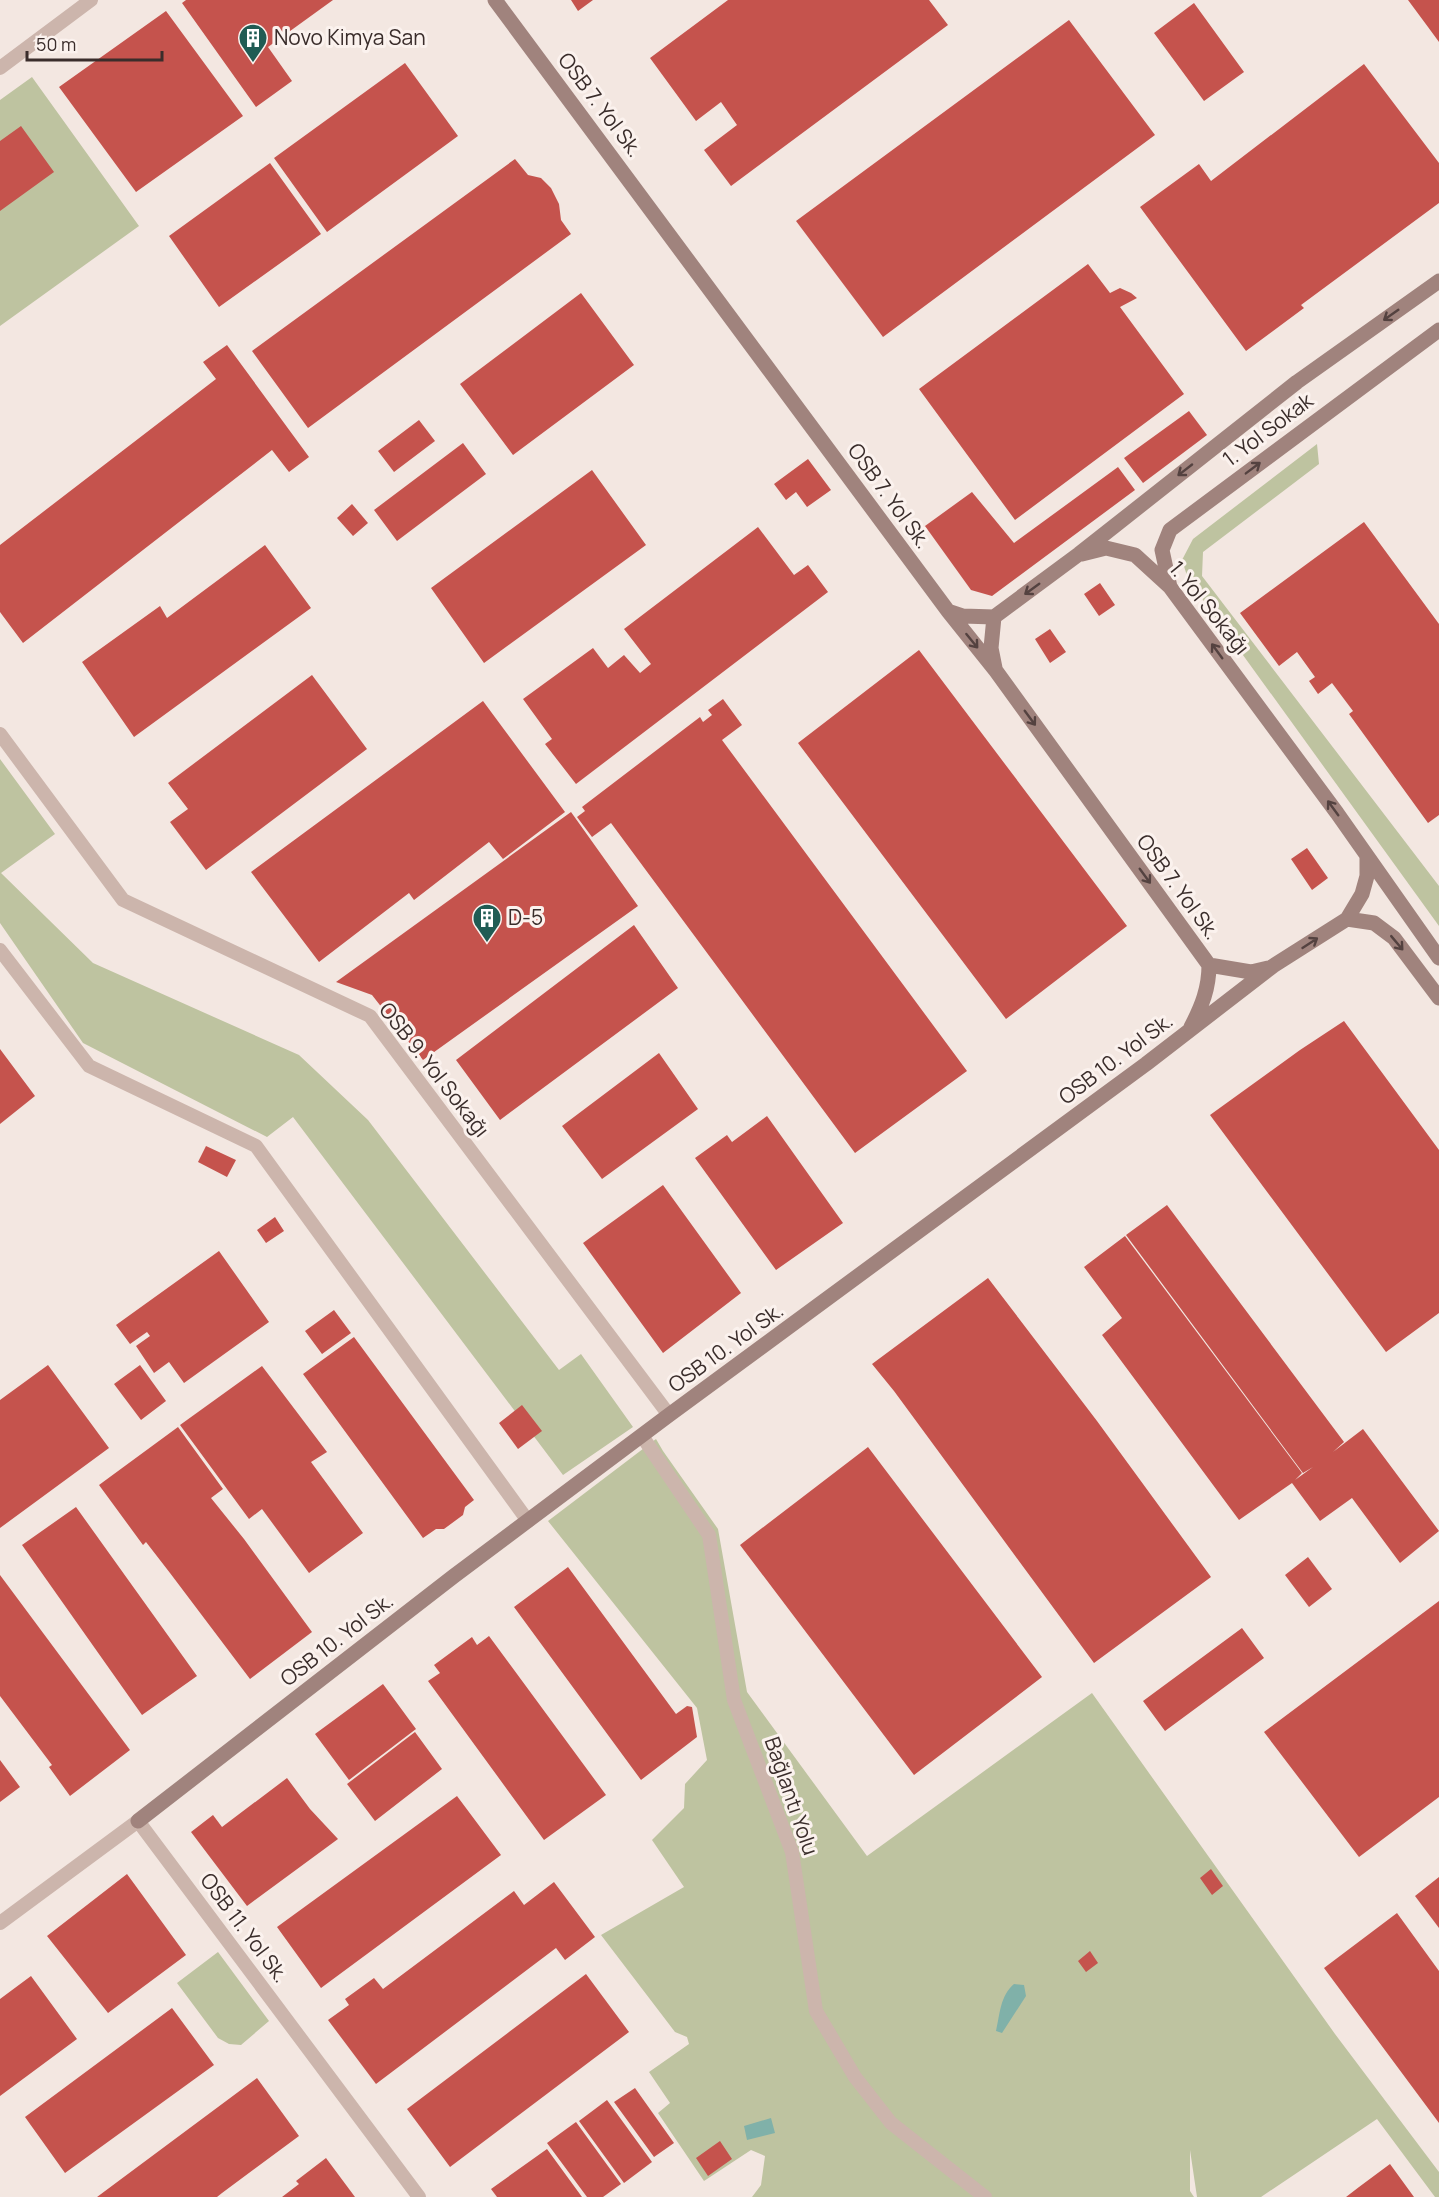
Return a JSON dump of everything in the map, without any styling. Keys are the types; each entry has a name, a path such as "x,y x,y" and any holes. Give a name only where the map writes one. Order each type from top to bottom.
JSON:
{"street":[{"path":"0,68 91,0"},
{"name":"OSB 7. Yol Sk.","path":"495,0 948,611 996,671 1209,965 1251,972 1274,966"},
{"path":"948,611 963,616 994,617 1079,554 1297,382 1439,282"},
{"name":"1. Yol Sokak","path":"1170,587 1162,550 1170,530 1439,330"},
{"name":"1. Yol Sokağı","path":"1079,554 1106,548 1135,555 1170,587 1439,958"},
{"path":"994,617 991,648 996,671"},
{"name":"OSB 9. Yol Sokağı","path":"0,734 123,900 370,1016 669,1415"},
{"path":"1367,856 1362,894 1347,919 1374,923 1394,938 1439,998"},
{"name":"OSB 10. Yol Sk.","path":"138,1821 454,1576 669,1415 1274,966 1347,919"},
{"path":"0,950 88,1066 256,1146 528,1521"},
{"path":"1190,1030 1209,984 1209,965"},
{"name":"Bağlantı Yolu","path":"642,1436 709,1535 734,1700 792,1852 816,2012 855,2077 891,2123 985,2197"},
{"path":"0,1923 138,1821"},
{"name":"OSB 11. Yol Sk.","path":"138,1821 419,2197"}],"green space":[{"path":"32,77 139,226 0,326 0,100"},
{"path":"1317,444 1319,464 1203,552 1202,576 1439,886 1439,926 1188,579 1182,560 1193,539"},
{"path":"0,759 55,834 1,873 93,963 299,1055 368,1120 559,1370 581,1354 633,1427 563,1475 293,1117 267,1137 83,1043 0,923"},
{"path":"656,1439 718,1529 747,1692 867,1856 1092,1693 1335,2034 1439,2172 1439,2197 1435,2197 1377,2119 1261,2197 1197,2197 1190,2150 1190,2191 1194,2197 752,2197 761,2185 765,2156 751,2150 704,2181 658,2113 670,2103 649,2072 689,2044 687,2037 675,2032 601,1935 684,1887 652,1840 684,1808 685,1784 707,1760 697,1708 548,1521"},
{"path":"218,1952 269,2021 241,2045 229,2044 218,2038 177,1983"}],"water":[{"path":"1014,1984 1024,1985 1026,1996 1002,2033 996,2031 1001,2006 1006,1994"},
{"path":"771,2118 775,2133 747,2140 744,2126"}],"building":[{"name":"Novo Kimya San","path":"186,0 333,0 268,47 292,81 256,107 182,3"},
{"path":"571,0 593,0 578,11"},
{"path":"728,0 929,0 948,25 731,186 704,150 737,125 721,102 696,121 650,58"},
{"path":"1408,0 1439,0 1439,42 1428,27"},
{"path":"1194,3 1244,72 1204,101 1154,33"},
{"path":"166,11 243,116 136,192 59,87"},
{"path":"1069,20 1155,135 883,337 796,221"},
{"path":"405,63 458,136 327,232 274,158"},
{"path":"1364,64 1439,163 1439,203 1301,305 1304,308 1246,351 1140,207 1199,164 1211,181"},
{"path":"21,126 54,172 0,211 0,141"},
{"path":"515,159 528,175 541,178 551,188 559,204 561,220 571,234 308,428 252,351"},
{"path":"270,163 321,234 219,307 169,236"},
{"path":"1088,264 1110,293 1120,288 1137,298 1120,307 1184,394 1015,520 919,389"},
{"path":"581,293 634,365 513,455 460,384"},
{"path":"227,345 309,457 289,472 272,450 23,643 0,612 0,545 216,379 203,362"},
{"path":"1189,411 1207,435 1143,483 1124,458"},
{"path":"419,420 435,441 394,472 378,451"},
{"path":"463,443 486,474 397,541 374,510"},
{"path":"808,459 831,490 807,507 796,492 786,500 774,484"},
{"path":"1118,467 1135,490 992,596 971,590 925,526 972,492 1014,543"},
{"path":"592,470 646,545 484,663 431,588"},
{"path":"352,504 368,523 353,536 337,518"},
{"path":"1364,522 1439,624 1439,815 1428,823 1349,714 1353,711 1332,683 1318,694 1309,681 1315,677 1297,652 1279,666 1240,613"},
{"path":"758,527 794,575 808,565 828,592 576,784 545,744 552,739 523,699 593,648 608,668 624,655 640,673 651,664 624,629"},
{"path":"265,545 311,608 134,737 82,662 160,606 167,618"},
{"path":"1100,583 1115,605 1099,616 1084,594"},
{"path":"1050,629 1066,652 1050,663 1035,639"},
{"path":"919,650 1127,926 1006,1019 798,743"},
{"path":"312,675 367,749 206,870 170,822 188,809 168,783"},
{"path":"723,699 742,725 722,740 967,1071 855,1153 611,823 592,837 577,817 585,811 582,807 700,717 703,722 712,715 708,710"},
{"path":"483,701 565,812 503,859 489,842 414,900 409,893 319,962 251,872"},
{"name":"D-5","path":"571,812 638,906 423,1060 372,995 336,982"},
{"path":"1307,848 1328,878 1312,890 1291,859"},
{"path":"634,925 678,988 500,1120 456,1060"},
{"path":"1344,1021 1439,1150 1439,1313 1386,1352 1210,1115"},
{"path":"0,1049 35,1096 0,1124"},
{"path":"659,1053 698,1109 602,1179 562,1126"},
{"path":"767,1116 843,1223 776,1270 695,1158 727,1135 732,1142"},
{"path":"206,1146 236,1160 227,1177 198,1162"},
{"path":"663,1185 741,1293 663,1353 583,1243"},
{"path":"1167,1205 1344,1442 1333,1452 1363,1429 1439,1531 1400,1563 1352,1498 1320,1521 1292,1483 1239,1520 1102,1335 1122,1318 1084,1267 1125,1236 1302,1473 1295,1480 1313,1467 1303,1473 1126,1235"},
{"path":"275,1217 284,1231 266,1243 257,1230"},
{"path":"219,1251 269,1322 184,1383 169,1362 154,1373 136,1346 150,1336 147,1332 130,1344 116,1325"},
{"path":"988,1278 1097,1421 1211,1577 1094,1663 872,1364"},
{"path":"334,1310 351,1333 322,1354 305,1331"},
{"path":"354,1337 474,1500 465,1507 463,1515 444,1529 436,1529 423,1538 303,1374"},
{"path":"48,1365 109,1448 0,1528 0,1400"},
{"path":"140,1365 166,1401 141,1420 114,1384"},
{"path":"262,1366 327,1452 311,1462 363,1533 309,1573 262,1509 249,1519 180,1425"},
{"path":"522,1405 542,1431 518,1449 499,1423"},
{"path":"178,1427 223,1489 211,1498 312,1632 250,1679 146,1542 143,1545 99,1485"},
{"path":"868,1447 1042,1677 914,1775 740,1545"},
{"path":"76,1507 197,1676 142,1715 22,1545"},
{"path":"1308,1557 1332,1589 1309,1607 1285,1575"},
{"path":"568,1567 676,1714 687,1706 692,1707 697,1737 641,1780 514,1607"},
{"path":"0,1575 130,1750 70,1796 49,1767 52,1765 0,1696"},
{"path":"1439,1601 1439,1797 1359,1857 1264,1732"},
{"path":"1242,1628 1264,1658 1165,1731 1143,1701"},
{"path":"489,1636 606,1795 544,1840 428,1681 440,1673 434,1665 472,1637 477,1645"},
{"path":"383,1684 416,1729 349,1780 315,1734"},
{"path":"415,1732 442,1769 375,1821 347,1784"},
{"path":"0,1760 20,1787 0,1802"},
{"path":"287,1778 310,1809 338,1839 247,1906 191,1832 213,1815 222,1827"},
{"path":"457,1796 501,1855 321,1988 277,1927"},
{"path":"1211,1869 1223,1886 1212,1895 1200,1878"},
{"path":"127,1874 186,1955 108,2013 47,1936"},
{"path":"1439,1877 1439,1928 1415,1896"},
{"path":"554,1882 595,1937 565,1960 556,1948 376,2084 328,2020 349,2005 345,1999 374,1978 383,1989 514,1891 524,1905"},
{"path":"1397,1913 1439,1971 1439,2123 1324,1968"},
{"path":"1090,1951 1098,1963 1086,1972 1078,1961"},
{"path":"586,1974 629,2032 450,2167 407,2109"},
{"path":"31,1976 77,2039 0,2096 0,1999"},
{"path":"172,2008 214,2065 65,2173 25,2117"},
{"path":"257,2078 299,2136 217,2197 97,2197"},
{"path":"635,2088 674,2143 654,2157 614,2102"},
{"path":"607,2100 652,2162 624,2183 579,2121"},
{"path":"576,2122 621,2184 603,2197 587,2197 547,2143"},
{"path":"720,2141 732,2159 708,2176 696,2158"},
{"path":"547,2149 582,2197 497,2197 491,2189"},
{"path":"326,2158 355,2197 282,2197 299,2184 296,2181"},
{"path":"1390,2164 1414,2197 1346,2197 1359,2187"}],"place":[{"name":"Novo Kimya San","path":"253,64"},
{"name":"D-5","path":"487,944"}]}
